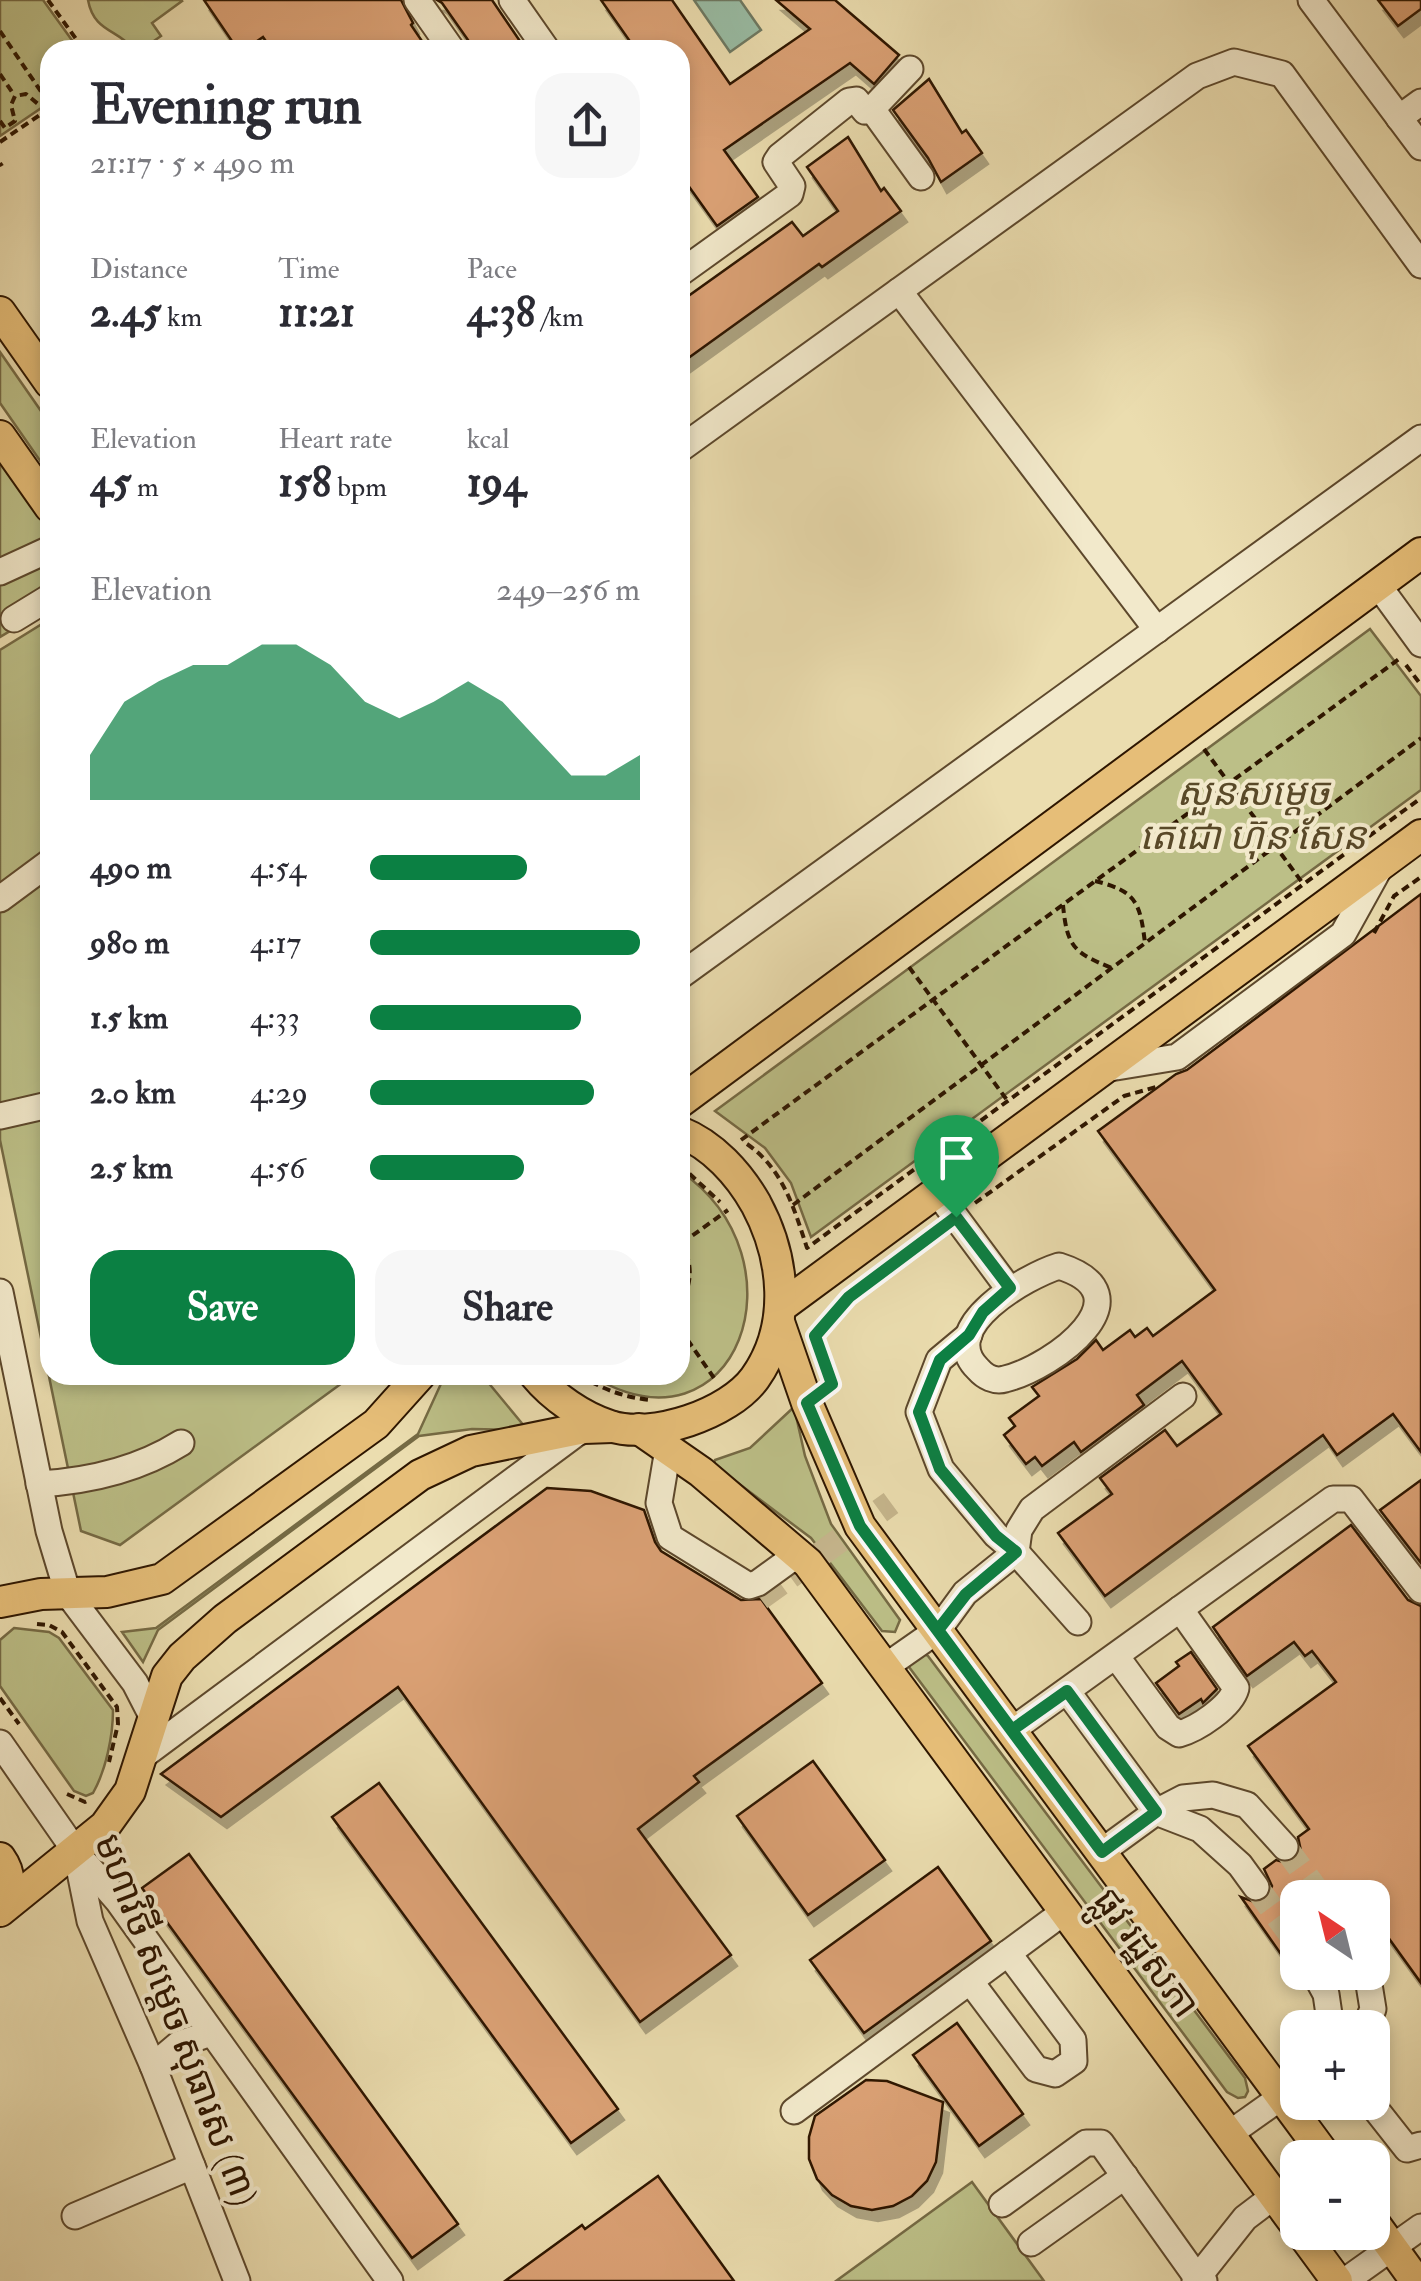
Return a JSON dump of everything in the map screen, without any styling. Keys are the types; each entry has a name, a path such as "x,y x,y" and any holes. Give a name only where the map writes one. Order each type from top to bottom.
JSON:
{"main road":[{"path":"0,312 40,369"},
{"path":"0,436 40,493"},
{"path":"690,1095 1421,553"},
{"path":"0,1910 105,1826 130,1791 167,1676 200,1641 420,1475 471,1451 611,1428 685,1421 731,1401 754,1378 781,1314 937,1192 1421,835"},
{"name":"ផ្លូវ រដ្ឋសភា","path":"690,1138 710,1150 750,1195 764,1218 780,1276 781,1314 807,1403 860,1526 1102,1852 1280,2077"},
{"path":"0,1602 18,1596 107,1592 162,1579 376,1424 411,1385"},
{"name":"ផ្លូវ រដ្ឋសភា","path":"546,1385 572,1408 611,1428 668,1449 701,1472 808,1563 1280,2204"},
{"path":"0,1858 8,1873 9,1889 0,1910"},
{"path":"1390,2243 1416,2281"},
{"name":"ផ្លូវ រដ្ឋសភា","path":"1314,2250 1337,2281"}],"street":[{"path":"417,0 445,40"},
{"path":"512,0 541,40"},
{"path":"1322,4 1421,147"},
{"path":"690,442 1197,76 1234,62 1282,74 1421,265"},
{"path":"690,265 790,194 792,186 776,162 780,156 849,101 856,100 865,111 872,110 910,70"},
{"path":"1399,118 1421,102"},
{"path":"872,110 921,177"},
{"path":"899,291 1157,630"},
{"path":"690,969 1421,438"},
{"path":"0,572 40,554"},
{"path":"1378,585 1411,651"},
{"path":"14,619 40,603"},
{"path":"0,899 40,869"},
{"path":"0,1116 40,1104"},
{"path":"937,1192 1010,1288"},
{"path":"969,1335 972,1364 983,1374 999,1381 1029,1372 1060,1355 1086,1328 1096,1311 1096,1290 1090,1278 1059,1266 1010,1288 983,1312 969,1335 940,1360 919,1412 940,1469 996,1536 1016,1552 1078,1622"},
{"path":"0,1292 48,1531 68,1594 135,1684 152,1716"},
{"path":"885,1668 938,1630 966,1594 1016,1552 1019,1530 1032,1509 1183,1396"},
{"path":"144,1755 611,1428"},
{"path":"39,1484 126,1470 155,1460 182,1443"},
{"path":"668,1449 659,1503 670,1537 748,1586 758,1584 798,1554"},
{"path":"1012,1730 1333,1499 1351,1499 1421,1590"},
{"path":"1116,1656 1168,1727 1179,1734 1190,1731 1233,1698 1236,1688 1180,1610"},
{"path":"1067,1691 1156,1812 1200,1829 1240,1865 1256,1887"},
{"name":"មហាវិថី សម្តេច សុធារស (៣)","path":"12,1737 76,1852 90,1921 154,2066 237,2281"},
{"path":"1102,1852 1156,1812 1183,1798 1213,1794 1248,1805 1285,1847"},
{"path":"76,1852 118,1901 390,2281"},
{"path":"794,2111 1065,1912"},
{"path":"970,1981 1036,2069 1055,2074 1066,2068 1074,2062 1073,2040 1008,1954"},
{"path":"154,2066 179,2044 210,2033"},
{"path":"1229,2134 1280,2097"},
{"path":"1384,2120 1407,2149 1421,2145"},
{"path":"1002,2204 1086,2143 1101,2143 1199,2280 1245,2218 1274,2196"},
{"path":"76,2216 192,2166"},
{"path":"1032,2243 1125,2176"},
{"path":"1345,2281 1421,2226"}],"path":[{"path":"48,0 77,40"},
{"path":"0,31 40,90"},
{"path":"0,74 15,96"},
{"path":"15,96 26,94 40,103"},
{"path":"0,121 5,128 15,121 10,105 15,96"},
{"path":"0,142 40,115"},
{"path":"741,1140 1411,651"},
{"path":"793,1205 1421,738"},
{"path":"1201,745 1304,885"},
{"path":"729,1130 760,1153 786,1186 807,1248 1421,798"},
{"path":"1362,942 1378,930 1394,896 1421,876"},
{"path":"1096,881 1123,888 1141,909 1145,944"},
{"path":"1062,905 1066,935 1081,956 1112,968"},
{"path":"906,963 1008,1101"},
{"path":"807,1403 832,1384 815,1336 849,1297 1124,1096 1171,1083"},
{"path":"690,1175 721,1202 736,1224"},
{"path":"690,1343 717,1382"},
{"path":"708,1387 724,1374"},
{"path":"597,1385 630,1398 659,1400"},
{"path":"30,1624 62,1632 117,1708 118,1724 108,1763"},
{"path":"0,1698 12,1737"},
{"path":"58,1780 69,1796 85,1802 96,1798"}],"green space":[{"path":"0,0 43,0 72,40 40,40 40,109 0,136"},
{"path":"88,0 182,1 152,23 161,36 155,40 124,40 101,25"},
{"path":"0,352 40,410 40,461 0,403"},
{"path":"0,460 40,518 40,613 0,637"},
{"path":"40,625 40,1333 0,1140 0,650"},
{"name":"សួនសម្តេច តេជោ ហ៊ុន សែន","path":"1370,629 1421,696 1421,790 811,1237 791,1183 765,1148 715,1111"},
{"path":"690,1181 719,1209 741,1253 747,1298 739,1340 718,1373 685,1393 642,1396 615,1385 690,1385"},
{"path":"51,1385 339,1385 120,1545 81,1531"},
{"path":"440,1385 490,1385 525,1427 419,1436 158,1630 143,1662 122,1632 156,1628 418,1434"},
{"path":"794,1407 805,1456 831,1524 900,1620 895,1632 882,1631 811,1538 714,1465 715,1460 750,1448"},
{"path":"14,1628 49,1632 59,1638 113,1710 108,1753 93,1793 86,1796 74,1791 0,1686 0,1640"},
{"path":"922,1653 1245,2078 1245,2097 1227,2092 909,1667 909,1661"},
{"path":"972,2182 1044,2281 836,2281"}],"shaded area":[{"path":"694,0 740,0 761,30 730,52"}],"building":[{"path":"204,0 401,0 421,40 263,37 231,40"},
{"path":"437,0 492,0 519,40 468,40"},
{"path":"601,0 672,0 730,84 810,29 776,0 835,0 899,55 874,84 850,63 724,150 758,197 717,226 690,188 690,40 629,40"},
{"path":"1378,0 1421,0 1421,9 1398,26"},
{"path":"929,79 962,133 966,130 982,153 941,182 893,110"},
{"path":"848,137 881,191 884,188 901,211 822,267 819,264 690,357 690,295 792,222 803,236 838,211 807,167"},
{"path":"1421,894 1421,1452 1393,1414 1337,1455 1323,1435 1105,1596 1058,1533 1112,1494 1100,1478 1165,1430 1177,1446 1221,1414 1182,1361 1137,1395 1144,1405 1081,1452 1074,1442 1042,1466 1035,1457 1026,1464 1004,1435 1015,1426 1009,1418 1039,1396 1032,1387 1077,1359 1096,1340 1103,1350 1130,1330 1135,1337 1147,1328 1153,1336 1215,1290 1098,1131 1187,1070"},
{"path":"1421,1480 1421,1563 1380,1510"},
{"path":"547,1488 591,1491 644,1510 661,1551 741,1600 761,1599 822,1683 694,1776 699,1782 638,1829 731,1955 640,2022 398,1687 221,1817 161,1774"},
{"path":"1351,1525 1408,1600 1421,1606 1421,1983 1390,1940 1390,1880 1280,1880 1280,1953 1241,1897 1257,1903 1266,1899 1272,1886 1264,1869 1276,1860 1295,1860 1301,1851 1298,1837 1309,1829 1248,1746 1336,1682 1312,1651 1305,1656 1294,1642 1247,1676 1213,1627"},
{"path":"1191,1652 1217,1689 1203,1703 1201,1699 1179,1714 1156,1683"},
{"path":"813,1761 885,1860 808,1915 737,1816"},
{"path":"379,1783 618,2109 571,2143 332,1817"},
{"path":"189,1854 458,2224 412,2258 142,1888"},
{"path":"938,1867 991,1941 864,2033 810,1960"},
{"path":"957,2023 1023,2114 979,2146 913,2055"},
{"path":"866,2080 887,2081 943,2102 936,2162 927,2181 912,2196 893,2206 872,2210 851,2206 832,2195 817,2179 809,2159 809,2137 815,2116"},
{"path":"658,2176 734,2281 505,2281 582,2225 585,2229"}],"tunnel":[{"path":"760,1598 891,1503"},
{"path":"1285,1847 1309,1880"},
{"path":"1256,1887 1280,1920"}],"route":[{"path":"956,1217 1010,1288 983,1312 969,1335 940,1360 919,1412 940,1469 996,1536 1016,1552 966,1594 938,1630 1012,1730 1067,1691 1156,1812 1102,1852 860,1526 807,1403 832,1384 815,1336 849,1297 956,1217"}]}
